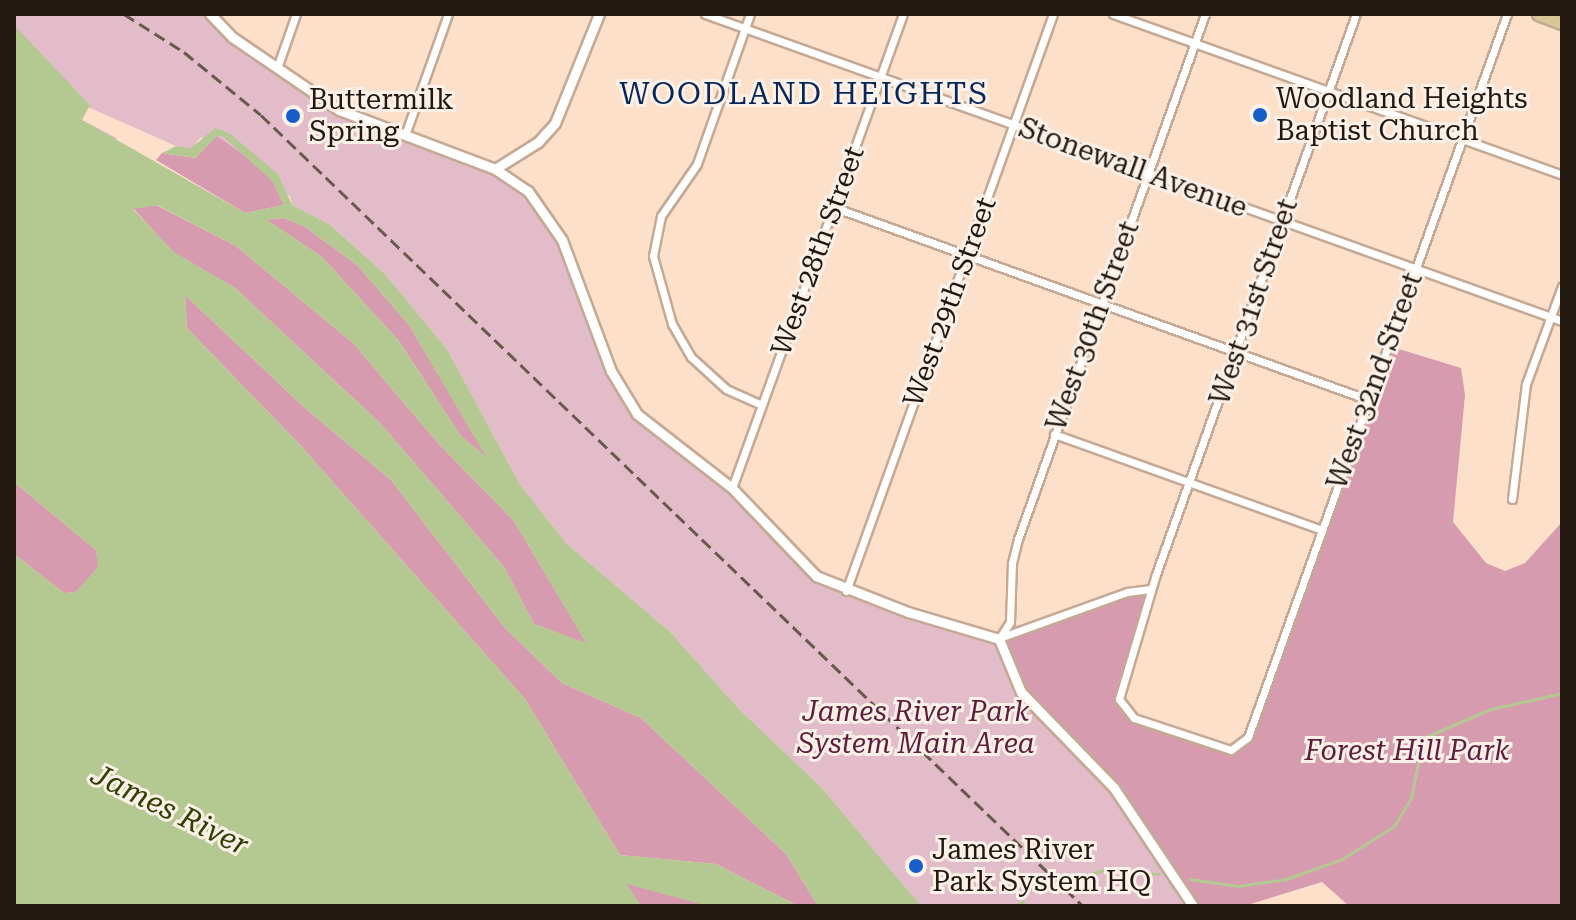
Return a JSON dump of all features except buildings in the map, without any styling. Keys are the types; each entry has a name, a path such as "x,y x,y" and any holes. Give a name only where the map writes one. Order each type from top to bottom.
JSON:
{"main road":[{"path":"1538,14 1562,23"}],"street":[{"path":"210,14 277,68 339,110 495,169 528,191 555,226 611,371 629,404 659,435 732,488 808,571 846,591 999,639 1127,592 1151,589"},
{"path":"277,68 296,14"},
{"path":"405,135 448,14"},
{"path":"495,169 538,142 555,123 599,14"},
{"name":"Stonewall Avenue","path":"705,14 1562,321"},
{"path":"750,14 697,164 658,226 655,275 676,334 691,357 726,389 762,405"},
{"name":"West 28th Street","path":"732,488 903,14"},
{"name":"West 29th Street","path":"846,591 1053,14"},
{"path":"1113,14 1562,175"},
{"name":"West 30th Street","path":"999,639 1011,617 1014,553 1205,14"},
{"name":"West 31st Street","path":"1240,747 1228,749 1134,718 1121,706 1151,589 1191,484 1235,351 1356,14"},
{"name":"West 32nd Street","path":"1240,747 1322,530 1507,14"},
{"path":"833,207 1369,400"},
{"path":"1512,499 1526,384 1562,286"},
{"path":"1054,434 1322,530"},
{"path":"999,639 1024,697 1114,788 1193,906"}],"green space":[{"name":"James River Park System Main Area","path":"14,14 210,14 331,105 505,174 555,226 629,404 714,473 823,581 991,634 1097,768 1193,906 921,906 821,787 740,710 670,632 567,544 520,485 447,349 384,273 329,224 292,205 290,196 201,137 191,149 176,146 88,107 82,120 117,138 14,220"},
{"path":"217,136 254,162 273,182 284,205 245,213 156,160 162,153 195,158"},
{"path":"156,205 236,246 353,343 437,442 514,521 587,644 534,624 504,567 380,423 235,288 173,252 133,208"},
{"path":"284,218 304,226 357,265 409,325 488,459 460,435 399,341 322,257 265,219"},
{"path":"185,295 306,409 391,480 505,628 562,683 641,718 786,854 818,906 798,906 716,864 620,855 525,699 300,445 187,328"},
{"name":"Forest Hill Park","path":"1389,346 1461,368 1465,395 1453,522 1486,563 1505,571 1525,563 1562,522 1562,906 1349,906 1322,882 1244,906 1193,906 1145,829 1027,700 999,639 1151,589 1120,696 1126,713 1229,749 1245,741"},
{"path":"14,482 96,550 99,567 76,592 64,593 14,554"},
{"path":"625,883 697,901 708,906 641,906"}],"water":[{"name":"James River","path":"14,25 90,105 82,120 245,213 284,205 273,182 224,137 217,136 195,158 162,153 176,146 191,148 215,128 229,133 278,174 292,205 329,224 384,273 447,349 520,485 567,544 670,632 740,710 821,787 921,906 818,906 786,854 641,718 562,683 505,628 391,480 306,409 185,295 187,328 300,445 525,699 620,855 716,864 798,906 708,906 627,884 641,906 14,906 14,554 64,593 76,592 98,567 96,550 14,482","holes":["157,205 236,246 353,343 437,442 514,521 586,643 534,624 504,567 380,423 235,288 174,252 133,209","284,218 304,226 357,265 409,325 486,457 460,435 399,341 322,257 267,220"]}],"waterway":[{"path":"1190,879 1238,886 1286,879 1342,859 1394,826 1411,798 1423,738 1491,709 1562,693"},
{"path":"1079,878 1107,869 1159,874"},
{"path":"1014,906 1023,902"}],"railway":[{"path":"124,14 184,52 261,115 1083,906"}],"place":[{"name":"Woodland Heights Baptist Church","path":"1260,115"},
{"name":"Buttermilk Spring","path":"293,116"},
{"name":"James River Park System HQ","path":"916,866"}],"district":[{"name":"WOODLAND HEIGHTS","path":"804,94"}]}
